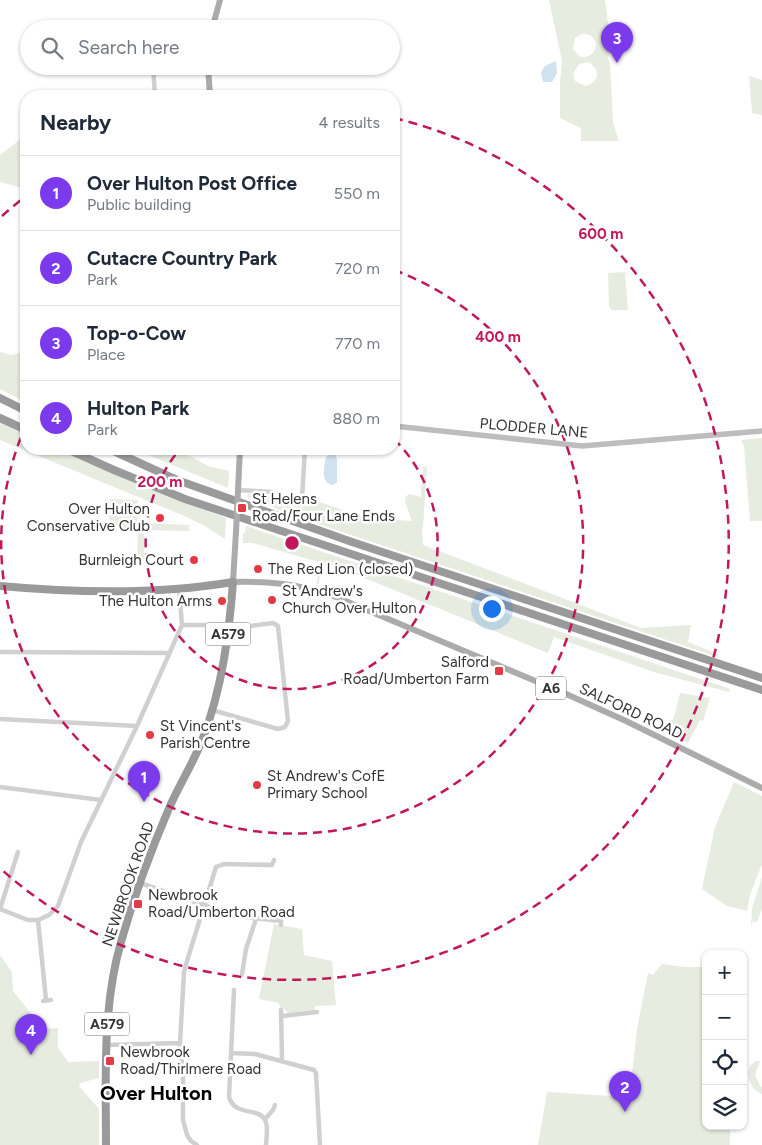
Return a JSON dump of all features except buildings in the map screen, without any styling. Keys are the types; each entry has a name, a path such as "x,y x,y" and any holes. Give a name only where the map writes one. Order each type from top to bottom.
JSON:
{"highway":[{"path":"0,398 20,407"},
{"path":"0,418 20,427"},
{"path":"80,455 185,499 762,690"},
{"path":"122,455 177,480 352,542 762,678"},
{"name":"A6","path":"0,586 114,591 179,589 233,582"},
{"name":"NEWBROOK ROAD","path":"106,1145 106,1045 111,989 116,965 140,883 171,805 199,749 212,710 223,668 233,582"}],"main road":[{"path":"214,20 220,0"},
{"path":"209,75 210,90"},
{"name":"PLODDER LANE","path":"400,427 582,446 762,430"},
{"name":"A579","path":"233,582 240,488 240,455"},
{"name":"SALFORD ROAD","path":"233,582 266,581 283,583 336,597 564,693 626,721 762,788"}],"street":[{"path":"154,75 155,90"},
{"path":"302,498 304,455"},
{"path":"240,488 272,492"},
{"path":"18,852 0,909 28,920 38,920 49,915 58,906 76,854 137,726 182,624 179,589"},
{"path":"182,624 229,627 273,623 278,626 288,721 285,727 278,729 212,710"},
{"path":"0,652 169,653"},
{"path":"0,719 137,726"},
{"path":"0,787 101,800"},
{"path":"195,1145 187,1135 184,1127 180,1043 184,972 215,870 219,865 272,865 274,860"},
{"path":"140,883 236,916 281,921"},
{"path":"243,972 246,949 256,919"},
{"path":"38,920 47,1000"},
{"path":"234,990 229,1090 231,1102 236,1108 261,1115 265,1119 267,1126 266,1145"},
{"path":"281,1010 282,1060"},
{"path":"282,1016 317,1012"},
{"path":"106,1045 180,1043"},
{"path":"231,1053 251,1053 282,1060 312,1069 316,1073 320,1145"},
{"path":"265,1119 273,1110 275,1104"}],"shaded area":[{"path":"549,0 605,0 611,48 608,58 610,64 613,123 619,141 581,141 581,128 560,118 562,61","holes":["582,34 593,37 595,41 595,50 587,57 580,57 573,49 575,38","587,62 595,67 597,75 594,82 585,86 575,81 573,74 579,64"]},
{"path":"749,76 762,80 762,115 752,113"},
{"path":"20,140 20,187 0,182 0,155"},
{"path":"625,272 628,310 612,310 609,307 608,273"},
{"path":"0,352 11,355 20,353 20,399 0,389"},
{"path":"0,422 20,432 20,448 0,440"},
{"path":"762,438 762,521 750,521 744,446 741,440"},
{"path":"36,455 72,455 226,518 225,539 205,526"},
{"path":"148,455 188,455 208,466 229,471 228,488"},
{"path":"423,466 427,467 422,528 423,545 641,628 691,625 688,642 718,654 718,657 300,518 247,497 248,494 312,499 364,518 412,521 405,502 406,496 410,494 421,497"},
{"path":"110,499 138,500 137,528 109,527"},
{"path":"141,523 189,525 189,531 144,530 144,560 137,560 138,529 141,529"},
{"path":"246,526 730,689 729,692 654,672 554,637 548,653 328,563 321,563 319,584 317,584 318,562 253,543 243,543 243,533 245,533"},
{"path":"680,693 710,698 703,721 700,720 688,743 667,733 675,714"},
{"path":"734,782 762,796 762,864 750,895 747,911 727,906 702,889 715,827"},
{"path":"762,877 762,908 757,922 753,921 751,927 752,908"},
{"path":"274,924 302,929 304,955 332,961 336,1005 315,1006 315,1010 288,1013 283,1008 280,1008 279,1003 259,999"},
{"path":"0,955 12,972 13,991 44,1029 58,1028 58,1048 68,1062 99,1061 99,1078 80,1083 79,1086 99,1109 99,1145 0,1145"},
{"path":"662,964 702,967 702,1130 730,1130 730,1145 538,1145 547,1092 626,1097 630,1093 637,1029 648,973 653,975"},
{"path":"756,1061 760,1061 755,1075 762,1087 762,1094 754,1088 748,1073 749,1068"}],"water":[{"path":"556,61 557,73 552,82 543,82 541,72 545,66"},
{"path":"328,455 335,455 337,458 337,482 333,485 326,481 324,474 326,457"}],"place":[{"name":"Top-o-Cow","path":"617,63"},
{"name":"St Helens Road/Four Lane Ends","path":"242,508"},
{"name":"Over Hulton Conservative Club","path":"160,518"},
{"name":"Burnleigh Court","path":"194,560"},
{"name":"The Red Lion (closed)","path":"258,569"},
{"name":"St Andrew's Church Over Hulton","path":"272,600"},
{"name":"The Hulton Arms","path":"222,601"},
{"name":"Salford Road/Umberton Farm","path":"499,671"},
{"name":"St Vincent's Parish Centre","path":"150,735"},
{"name":"St Andrew's CofE Primary School","path":"257,785"},
{"name":"Over Hulton Post Office","path":"144,802"},
{"name":"Newbrook Road/Umberton Road","path":"138,904"},
{"name":"Hulton Park","path":"31,1055"},
{"name":"Newbrook Road/Thirlmere Road","path":"110,1061"},
{"name":"Cutacre Country Park","path":"625,1112"}],"district":[{"name":"Over Hulton","path":"156,1093"}]}
